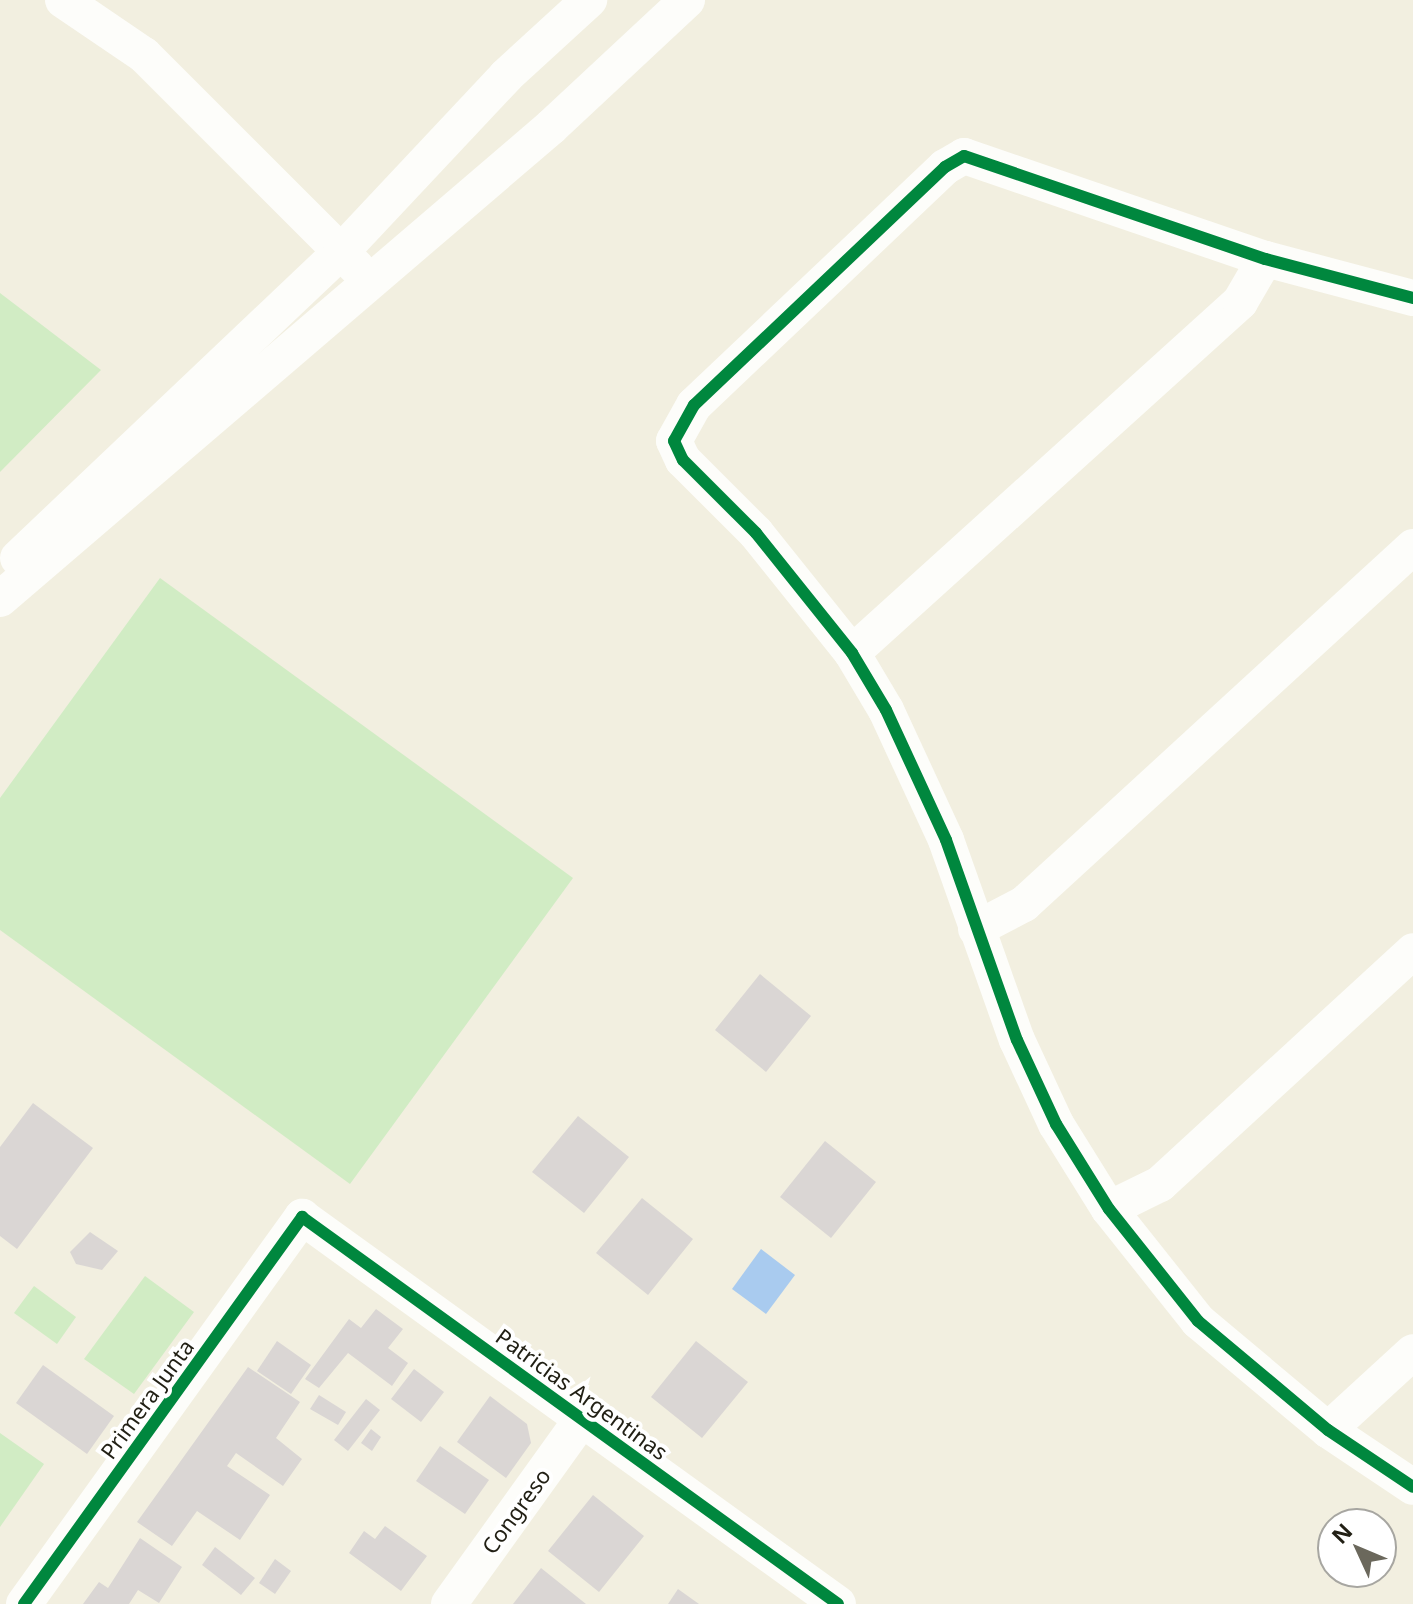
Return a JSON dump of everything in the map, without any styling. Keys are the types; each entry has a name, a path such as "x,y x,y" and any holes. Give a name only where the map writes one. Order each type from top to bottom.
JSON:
{"street":[{"path":"63,0 144,55 369,280"},
{"path":"0,576 341,252 506,76 589,0"},
{"path":"0,599 551,127 687,0"},
{"path":"1413,298 1265,259 964,156 945,167 694,405 674,441 683,460 756,533 852,653 886,710 946,840 1017,1040 1056,1124 1109,1209 1198,1321 1328,1430 1413,1487"},
{"path":"852,653 1240,302 1265,259"},
{"path":"976,929 1024,904 1413,547"},
{"path":"1109,1209 1160,1184 1413,951"},
{"name":"Patricias Argentinas","path":"302,1217 838,1604"},
{"name":"Primera Junta","path":"24,1604 302,1217"},
{"path":"1328,1430 1413,1352"},
{"name":"Congreso","path":"449,1604 582,1419"}],"green space":[{"path":"0,293 101,370 0,472"},
{"path":"160,578 573,878 350,1184 0,930 0,798"},
{"path":"145,1276 194,1312 134,1394 84,1359"},
{"path":"34,1286 76,1317 57,1344 14,1313"},
{"path":"0,1433 44,1464 0,1527"}],"water":[{"path":"761,1249 795,1275 766,1314 732,1289"}],"building":[{"path":"760,974 811,1016 766,1072 715,1030"},
{"path":"33,1103 93,1148 17,1249 0,1236 0,1147"},
{"path":"578,1116 629,1157 584,1213 532,1172"},
{"path":"825,1141 876,1182 831,1238 780,1197"},
{"path":"642,1198 693,1239 648,1295 596,1253"},
{"path":"90,1232 118,1251 102,1270 76,1264 70,1252"},
{"path":"376,1309 403,1329 388,1348 408,1363 392,1386 348,1353 319,1388 305,1379 349,1319 361,1328"},
{"path":"277,1341 311,1365 291,1394 257,1371"},
{"path":"696,1341 748,1382 702,1438 651,1397"},
{"path":"43,1365 114,1416 87,1454 16,1403"},
{"path":"248,1367 300,1402 276,1438 302,1459 283,1486 236,1453 227,1466 270,1495 240,1540 197,1511 172,1546 137,1522"},
{"path":"414,1369 444,1392 421,1422 391,1399"},
{"path":"319,1395 346,1412 338,1425 310,1409"},
{"path":"490,1396 527,1424 531,1443 506,1478 457,1442"},
{"path":"366,1399 380,1410 348,1451 334,1440"},
{"path":"371,1429 381,1437 372,1451 361,1443"},
{"path":"440,1446 489,1480 465,1514 416,1481"},
{"path":"593,1495 644,1536 599,1592 548,1551"},
{"path":"385,1526 427,1556 401,1591 349,1553 364,1531 375,1539"},
{"path":"140,1538 182,1567 159,1603 138,1590 129,1604 83,1604 99,1582 108,1588"},
{"path":"215,1547 255,1578 241,1595 202,1565"},
{"path":"275,1559 291,1571 275,1594 259,1583"},
{"path":"541,1568 586,1604 513,1604"},
{"path":"678,1589 699,1604 668,1604"}],"cycle path":[{"path":"1413,298 1265,259 964,156 945,167 694,405 674,441 683,460 756,533 852,653 886,710 946,840 1017,1040 1056,1124 1109,1209 1198,1321 1328,1430 1413,1487"},
{"path":"24,1604 302,1217 838,1604"}]}
